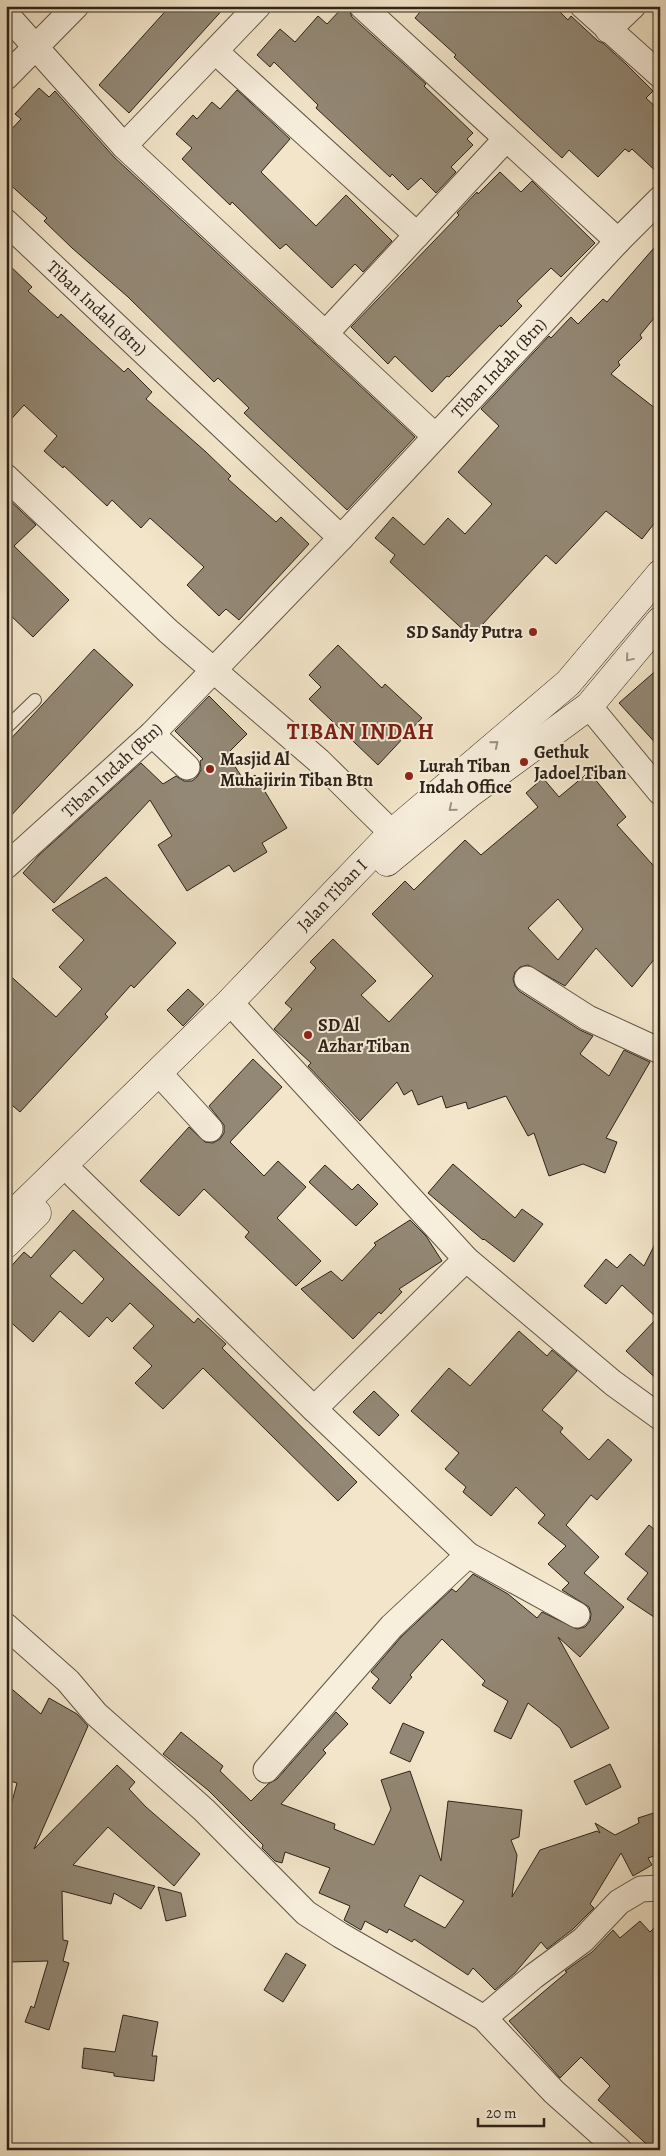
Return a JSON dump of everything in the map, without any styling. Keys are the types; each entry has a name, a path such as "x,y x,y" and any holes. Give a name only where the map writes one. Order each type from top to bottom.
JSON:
{"street":[{"path":"6,77 76,6"},
{"path":"124,146 258,6"},
{"path":"362,6 618,241"},
{"path":"583,6 660,75"},
{"path":"608,30 633,6"},
{"path":"6,14 124,146 435,436"},
{"path":"216,52 417,235"},
{"path":"325,334 506,139"},
{"name":"Tiban Indah (Btn)","path":"8,861 152,734 340,538 618,241 660,199"},
{"name":"Tiban Indah (Btn)","path":"6,222 340,538"},
{"path":"6,477 168,631 319,761 392,833"},
{"name":"Jalan Tiban I","path":"6,1221 230,1002 392,833 568,683 660,574"},
{"name":"Jalan Tiban I","path":"6,1244 168,1084 316,930 402,848 469,794 589,706 660,621"},
{"path":"568,683 660,792"},
{"path":"152,734 187,767"},
{"path":"527,978 588,1018 660,1051"},
{"path":"239,1012 466,1259 614,1383 660,1417"},
{"path":"168,1084 210,1129"},
{"path":"75,1176 314,1409 468,1555 577,1615"},
{"path":"314,1409 466,1259"},
{"path":"266,1770 392,1626 468,1555"},
{"path":"6,1626 68,1681 96,1714 204,1810 306,1913 340,1935 484,2018 554,2092 619,2150"},
{"path":"484,2018 534,1976 583,1940 619,1902 641,1889 660,1888"}],"lane":[{"path":"6,728 36,700"}],"building":[{"path":"170,6 226,6 129,113 99,85"},
{"path":"344,6 348,7 352,17 426,84 424,86 473,133 467,139 473,145 451,167 456,172 436,193 421,178 408,190 392,174 390,177 316,108 318,105 274,62 270,67 257,55 280,29 295,42 318,16 327,24"},
{"path":"425,6 554,6 568,20 571,16 626,64 653,91 646,98 660,111 660,175 632,149 629,152 625,149 598,177 569,150 562,158 415,18"},
{"path":"39,88 49,97 55,91 114,157 415,437 347,510 244,413 249,408 218,378 214,382 128,297 44,221 47,218 6,181 6,135 21,119 15,114"},
{"path":"237,90 290,139 261,172 316,226 346,195 392,241 363,272 355,264 332,288 286,244 280,249 232,202 230,205 182,159 192,148 176,134 193,115 197,119 212,102 220,109"},
{"path":"500,172 521,192 532,181 595,243 561,277 551,268 517,301 522,306 432,392 395,356 388,364 351,327 459,215 457,213 477,192 478,194"},
{"path":"660,241 660,311 640,335 642,338 618,362 620,365 611,374 660,412 660,516 642,539 606,511 556,564 546,555 471,637 390,562 395,555 375,538 393,517 424,545 448,518 465,534 492,504 458,472 499,426 481,409 549,336 551,338 571,317 578,324 603,299 607,302"},
{"path":"6,262 32,287 28,291 58,318 61,314 124,372 128,368 152,392 146,399 231,476 228,479 276,522 281,517 309,544 239,620 226,609 219,616 187,585 204,567 150,518 141,528 112,500 107,506 64,466 63,468 44,451 57,436 24,405 6,425"},
{"path":"6,497 36,525 14,546 69,600 33,637 6,611"},
{"path":"338,645 382,688 385,684 422,718 378,765 309,699 321,687 309,675"},
{"path":"94,649 133,685 6,821 6,744"},
{"path":"660,667 660,748 619,703"},
{"path":"209,696 247,734 227,754 245,782 255,775 287,828 262,843 267,852 234,872 229,865 187,891 158,845 172,836 150,800 54,903 23,873 39,855 141,763 163,784 176,776 184,781 192,781 197,777 201,770 200,761 203,759 175,731"},
{"path":"589,772 626,817 617,825 660,873 660,952 632,987 596,948 565,986 528,965 520,967 515,972 513,979 519,991 580,1030 593,1036 580,1054 609,1076 624,1050 650,1062 606,1138 617,1142 605,1173 583,1164 549,1176 534,1133 528,1136 506,1096 468,1109 466,1102 446,1108 442,1096 418,1105 412,1090 404,1095 397,1082 360,1121 308,1066 311,1063 274,1029 292,1009 285,1003 316,968 310,962 333,939 376,981 361,995 389,1022 433,976 372,914 405,881 414,890 465,840 481,855 538,807 526,793 543,778 559,797","holes":["558,899 583,929 558,960 528,928"]},
{"path":"106,877 176,943 134,988 131,985 105,1014 108,1017 20,1112 6,1100 6,972 56,1017 82,989 59,967 84,940 52,910"},
{"path":"188,989 204,1004 183,1026 167,1010"},
{"path":"253,1059 282,1087 230,1142 264,1176 278,1161 306,1187 277,1218 321,1261 296,1286 245,1237 249,1232 204,1189 179,1216 140,1181 189,1127 205,1142 213,1143 220,1139 224,1133 224,1125 209,1106"},
{"path":"453,1164 515,1218 522,1209 543,1224 514,1262 483,1240 428,1193"},
{"path":"325,1165 352,1190 358,1184 378,1204 356,1226 309,1182"},
{"path":"73,1210 194,1323 198,1318 226,1344 222,1348 357,1482 338,1501 203,1368 163,1409 135,1383 152,1366 133,1348 154,1326 130,1303 112,1322 107,1317 89,1337 60,1311 33,1342 6,1318 6,1272 24,1252 31,1258","holes":["74,1250 104,1279 82,1304 50,1276"]},
{"path":"410,1220 426,1236 442,1261 399,1289 402,1292 353,1339 301,1289 331,1271 342,1281 376,1245 374,1243"},
{"path":"660,1234 660,1382 626,1351 657,1318 622,1285 606,1304 584,1286 606,1259 617,1268 630,1254 644,1266"},
{"path":"519,1331 547,1356 552,1350 577,1371 542,1410 563,1428 560,1432 589,1460 608,1439 632,1460 597,1500 591,1495 566,1525 599,1557 584,1573 624,1607 580,1657 558,1637 609,1728 571,1748 560,1728 528,1703 511,1739 494,1731 508,1701 482,1685 485,1681 442,1639 410,1675 412,1677 390,1704 372,1688 379,1679 371,1672 402,1636 452,1589 456,1592 473,1574 508,1594 537,1618 542,1612 577,1629 585,1627 590,1621 589,1607 562,1590 569,1583 548,1564 566,1546 538,1523 545,1515 516,1487 491,1516 463,1492 466,1487 445,1469 459,1453 411,1411 449,1368 470,1386"},
{"path":"374,1391 399,1415 379,1436 353,1412"},
{"path":"649,1525 660,1534 660,1621 627,1599 648,1573 625,1554"},
{"path":"6,1684 41,1714 49,1698 77,1714 88,1726 34,1849 117,1765 135,1782 129,1789 146,1807 200,1854 174,1886 108,1827 73,1865 155,1886 141,1909 114,1893 111,1904 62,1891 63,1940 68,1941 63,1961 69,1963 49,2030 25,2022 31,2006 34,2008 48,1961 9,1962 7,1909 6,1911 6,1824 17,1783 6,1780"},
{"path":"336,1712 348,1724 323,1750 326,1753 281,1804 335,1824 334,1829 374,1845 391,1809 381,1780 410,1771 441,1861 448,1801 522,1810 519,1837 511,1840 517,1855 512,1897 540,1850 597,1831 600,1833 595,1823 615,1835 639,1823 638,1818 660,1811 660,1854 648,1858 652,1865 633,1876 621,1853 590,1904 594,1908 573,1929 547,1949 541,1942 515,1973 495,1990 473,1968 468,1975 414,1939 412,1942 389,1929 387,1933 365,1921 361,1930 344,1920 350,1906 319,1893 330,1868 285,1852 282,1863 275,1861 262,1848 263,1845 208,1790 163,1754 181,1732 223,1766 220,1771 251,1801 268,1784 277,1779","holes":["420,1875 464,1901 445,1928 404,1906"]},
{"path":"403,1723 424,1732 410,1762 390,1753"},
{"path":"610,1764 621,1787 586,1805 574,1781"},
{"path":"158,1887 181,1893 186,1916 166,1921"},
{"path":"640,1921 650,1932 660,1922 660,2150 653,2150 598,2100 610,2086 581,2057 560,2078 509,2021 567,1972 565,1971 592,1952 613,1930 620,1938"},
{"path":"286,1953 306,1965 283,2002 264,1990"},
{"path":"123,2015 158,2022 152,2056 157,2056 154,2081 114,2076 114,2073 82,2068 84,2048 115,2052"}],"place":[{"name":"SD Sandy Putra","path":"533,632"},
{"name":"Gethuk Jadoel Tiban","path":"524,762"},
{"name":"Masjid Al Muhajirin Tiban Btn","path":"210,769"},
{"name":"Lurah Tiban Indah Office","path":"409,776"},
{"name":"SD Al Azhar Tiban","path":"308,1035"}],"district":[{"name":"TIBAN INDAH","path":"361,732"}]}
